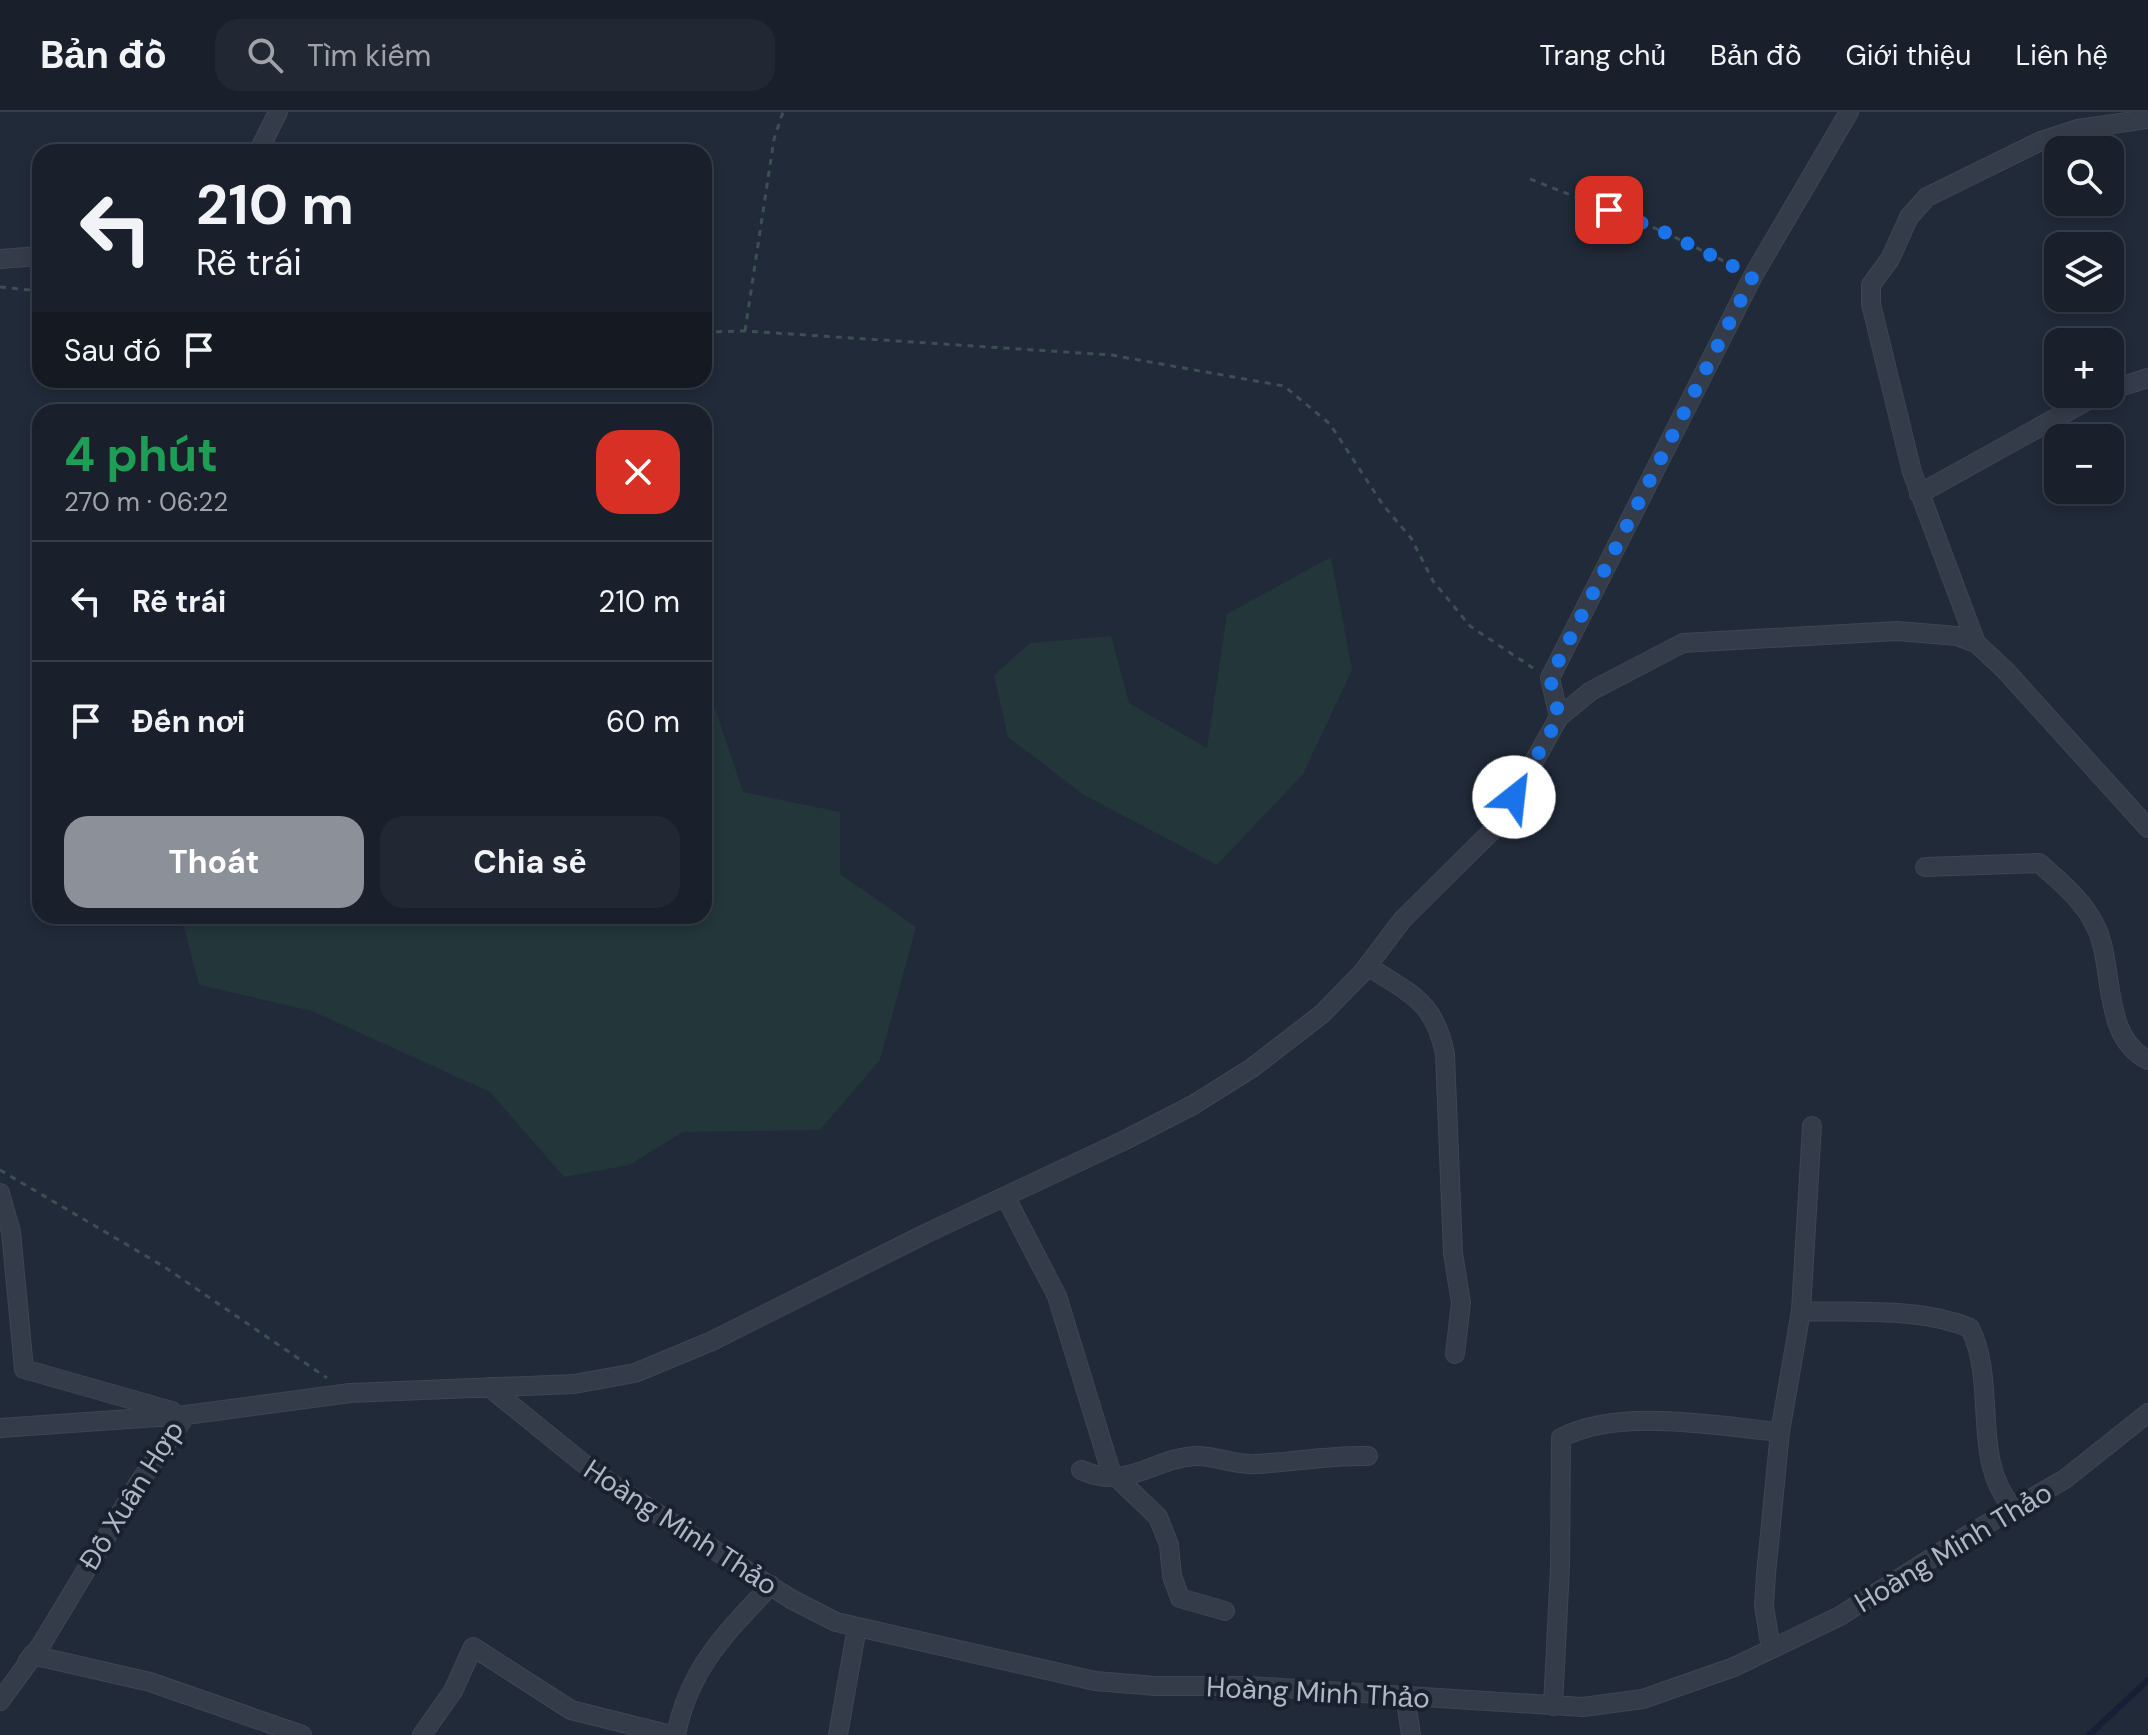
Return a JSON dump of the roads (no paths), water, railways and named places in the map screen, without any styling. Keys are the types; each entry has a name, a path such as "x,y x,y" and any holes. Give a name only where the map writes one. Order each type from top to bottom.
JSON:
{"street":[{"path":"262,144 278,112"},
{"path":"1559,717 1550,678 1753,276 1849,112"},
{"path":"1976,643 1919,494 1871,304 1871,285 1890,259 1909,217 1927,197 2041,141 2078,129 2148,119"},
{"path":"0,259 32,257"},
{"path":"2124,386 2148,378"},
{"path":"1919,494 2074,408"},
{"path":"0,1428 186,1415 350,1393 574,1384 635,1373 712,1341 1193,1105 1252,1068 1323,1013 1368,966 1403,919 1499,824 1559,717 1591,691 1683,643 1897,631 1957,636 1976,643 2035,701 2148,828"},
{"path":"1925,867 2039,863 2081,900 2098,930 2120,1031 2148,1060"},
{"path":"1368,966 1425,1006 1439,1024 1445,1054 1453,1253 1461,1303 1455,1354"},
{"path":"1771,1649 1764,1606 1780,1432 1801,1311 1812,1126"},
{"name":"Đỗ Xuân Hợp","path":"0,1193 11,1232 24,1369 186,1415 138,1484 0,1701"},
{"path":"1006,1198 1057,1296 1111,1472 1158,1517 1169,1545 1172,1576 1180,1598 1225,1611"},
{"path":"1801,1311 1951,1320 1970,1328 1983,1363 1995,1478 2002,1496 2013,1508"},
{"name":"Hoàng Minh Thảo","path":"489,1387 589,1468 813,1612 857,1627 1095,1681 1405,1695 1553,1706 1597,1706 1643,1699 1734,1667 1840,1616 2065,1479 2148,1413"},
{"path":"1553,1706 1560,1567 1561,1438 1596,1425 1625,1422 1780,1432"},
{"path":"1081,1470 1096,1477 1117,1478 1195,1456 1254,1465 1331,1455 1368,1456"},
{"path":"422,1735 453,1691 473,1647 571,1710 674,1735 694,1676 711,1652 771,1585"},
{"path":"838,1735 857,1627"},
{"path":"32,1655 150,1682 302,1735"},
{"path":"1405,1695 1411,1735"}],"waterway":[{"path":"2089,1735 2148,1680"}]}
